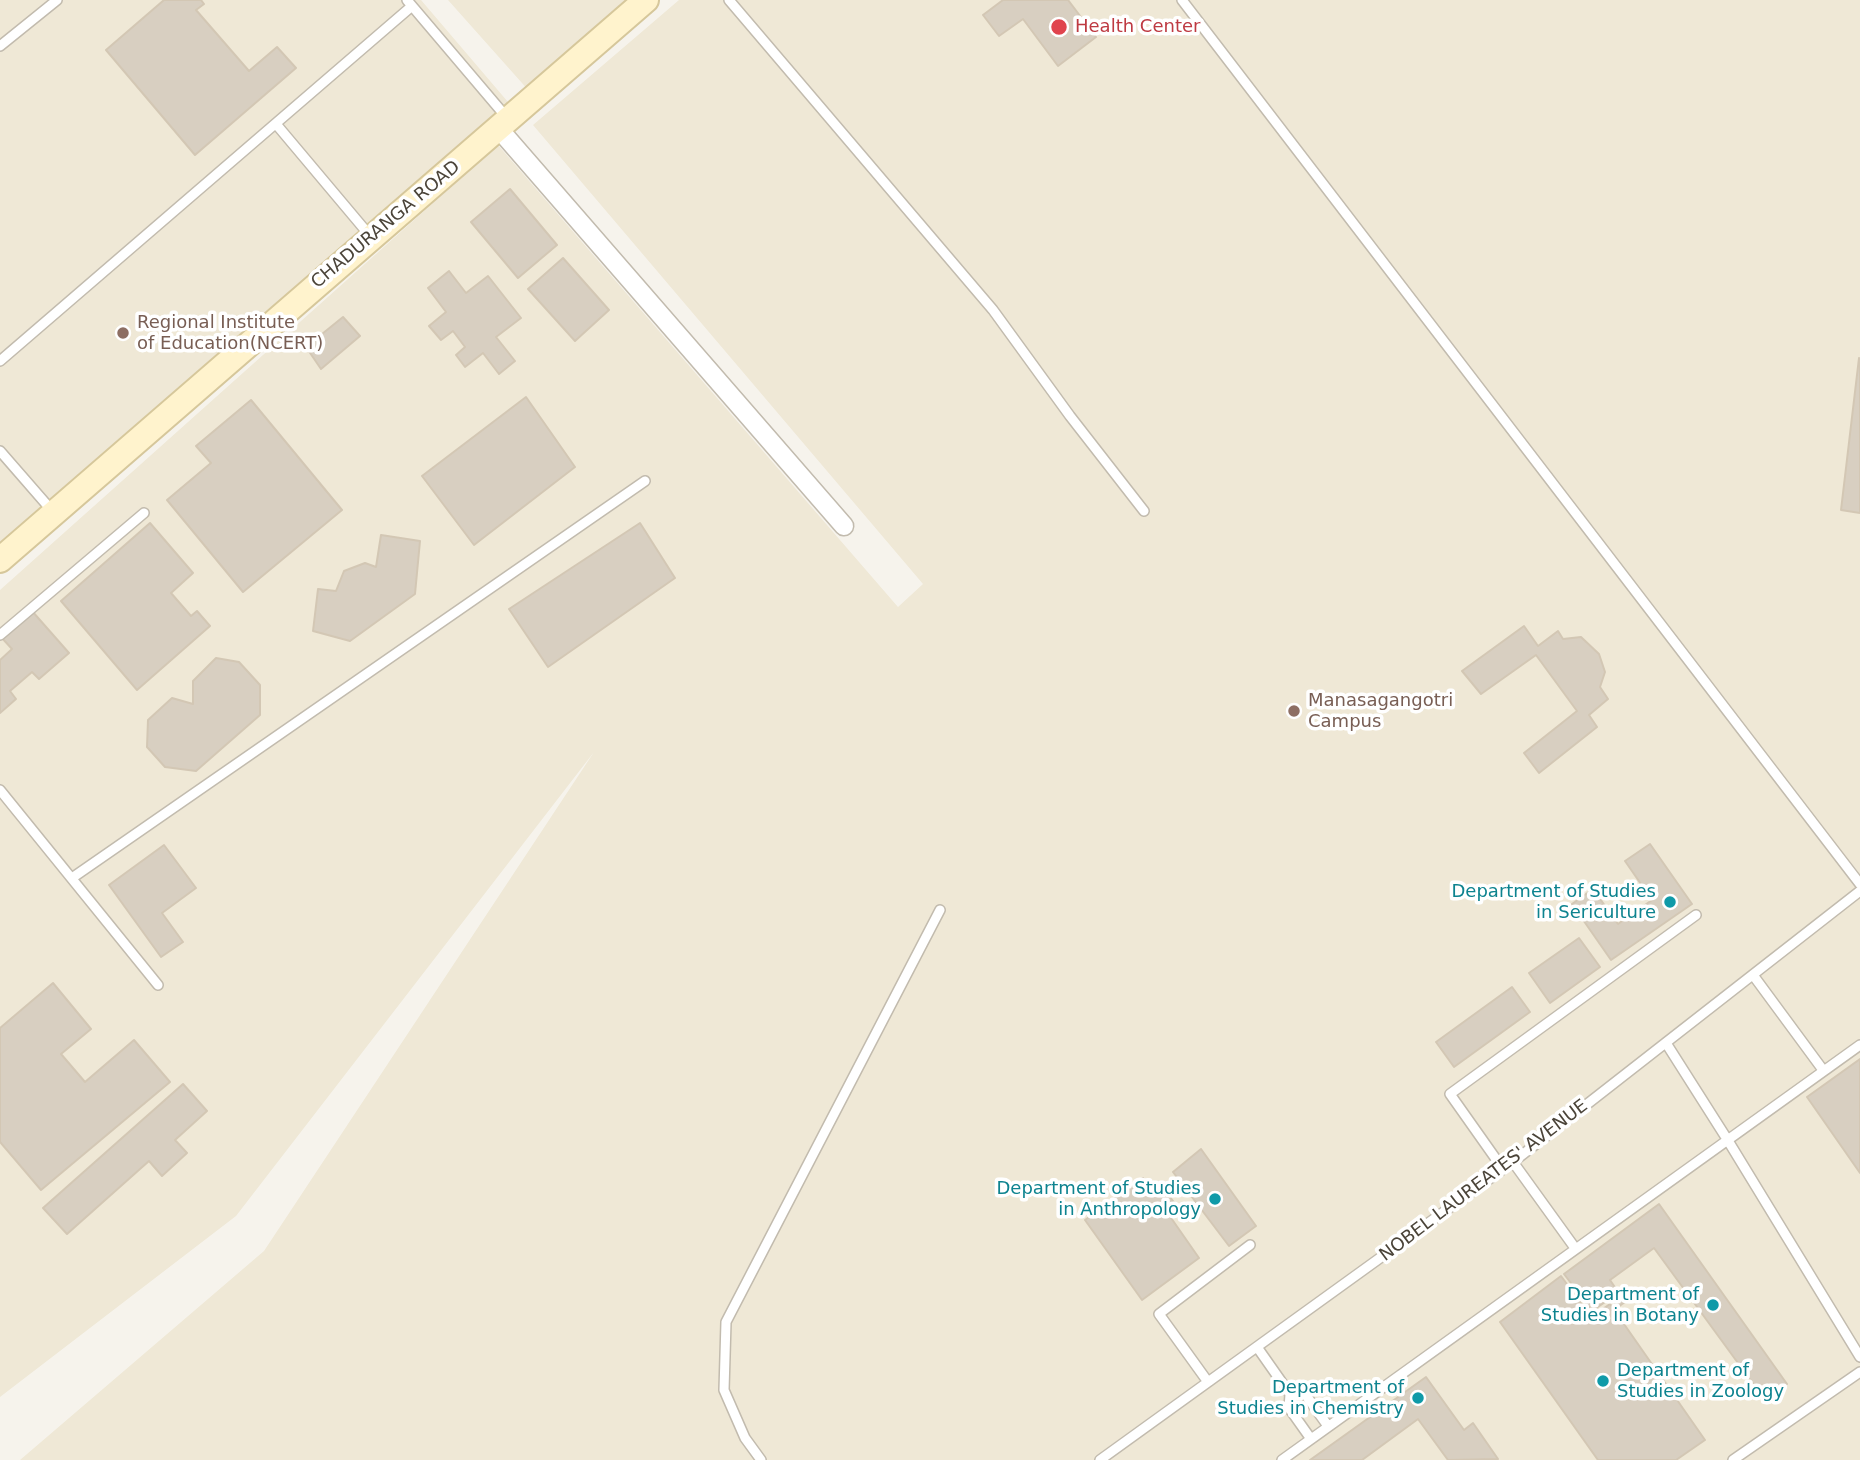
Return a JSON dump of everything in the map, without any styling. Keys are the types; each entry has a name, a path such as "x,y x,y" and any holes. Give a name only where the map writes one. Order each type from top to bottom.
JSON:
{"street":[{"name":"CHADURANGA ROAD","path":"0,560 646,0"},
{"path":"504,125 844,526"}],"lane":[{"path":"0,46 57,0"},
{"path":"729,0 993,310 1070,416 1144,511"},
{"path":"1182,0 1860,884"},
{"path":"0,361 276,124 409,3 504,125"},
{"path":"276,124 371,237"},
{"path":"0,451 54,513"},
{"path":"72,878 645,481"},
{"path":"0,635 144,513"},
{"path":"0,790 158,985"},
{"name":"NOBEL LAUREATES' AVENUE","path":"1100,1460 1513,1162 1860,891"},
{"path":"761,1460 745,1438 724,1391 726,1322 940,910"},
{"path":"1503,1169 1450,1094 1696,915"},
{"path":"1753,975 1823,1070"},
{"path":"1666,1043 1860,1357"},
{"path":"1282,1460 1860,1045"},
{"path":"1513,1162 1575,1248"},
{"path":"1208,1382 1159,1314 1250,1245"},
{"path":"1257,1347 1290,1394 1289,1408 1311,1438"},
{"path":"1733,1460 1860,1372"},
{"path":"1290,1394 1305,1394 1328,1426"}],"shaded area":[{"name":"Regional Institute of Education(NCERT)","path":"0,0 421,0 508,102 0,551"},
{"path":"448,0 633,0 530,92"},
{"name":"Manasagangotri Campus","path":"679,0 1860,0 1860,1460 20,1460 264,1251 594,752 236,1216 0,1397 0,590 498,145 898,607 923,584 533,125"}],"building":[{"path":"164,0 201,0 204,4 196,10 249,71 277,47 296,68 195,155 106,50"},
{"name":"Health Center","path":"1003,0 1068,0 1096,37 1058,66 1023,19 999,36 983,15"},
{"path":"510,189 557,245 518,278 471,222"},
{"path":"563,258 609,310 575,341 528,289"},
{"path":"449,271 466,293 488,276 521,318 496,337 515,361 499,374 483,353 465,367 456,355 465,347 453,331 441,340 429,326 446,312 428,288"},
{"path":"343,317 360,336 321,369 306,347"},
{"path":"1860,359 1860,513 1841,510"},
{"path":"526,397 575,467 474,545 422,476"},
{"path":"251,400 342,510 243,592 167,500 211,463 196,446"},
{"path":"150,523 193,573 171,593 191,616 197,611 210,626 137,690 61,601"},
{"path":"640,523 675,578 548,667 509,609"},
{"path":"381,535 420,541 415,594 350,641 313,631 318,589 336,591 344,571 365,563 376,567"},
{"path":"32,611 69,653 39,679 32,672 10,691 16,699 0,713 0,660 12,649 2,638"},
{"path":"1524,626 1538,646 1558,631 1563,639 1581,637 1599,654 1605,672 1600,687 1608,699 1589,715 1597,727 1539,773 1524,753 1577,711 1536,655 1481,694 1462,671"},
{"path":"216,658 239,662 260,685 260,715 196,771 165,767 147,747 148,720 172,698 193,704 193,681"},
{"name":"Department of Studies in Sericulture","path":"1650,844 1692,904 1611,960 1572,904 1593,889 1618,924 1652,900 1625,861"},
{"path":"164,845 196,888 162,913 183,942 161,957 109,885"},
{"name":"Department of Studies in Sericulture","path":"1579,938 1600,967 1550,1003 1529,973"},
{"path":"53,983 91,1029 61,1054 85,1082 134,1040 170,1082 41,1190 0,1142 0,1028"},
{"path":"1512,987 1530,1012 1454,1067 1436,1042"},
{"path":"1860,1059 1860,1173 1807,1097"},
{"path":"183,1084 207,1111 175,1140 187,1153 162,1176 149,1161 67,1234 43,1208"},
{"name":"Department of Studies in Anthropology","path":"1201,1149 1256,1226 1229,1246 1173,1172"},
{"path":"1143,1178 1156,1197 1165,1190 1178,1208 1169,1215 1199,1258 1142,1300 1085,1220"},
{"name":"Department of Studies in Botany","path":"1659,1204 1787,1384 1765,1400 1654,1248 1610,1280 1625,1302 1618,1307 1611,1298 1592,1311 1564,1274"},
{"name":"Department of Studies in Zoology","path":"1561,1276 1591,1317 1610,1304 1705,1440 1676,1460 1598,1460 1500,1322"},
{"name":"Department of Studies in Chemistry","path":"1426,1377 1464,1430 1473,1423 1498,1459 1448,1460 1418,1419 1362,1460 1310,1460"}],"place":[{"name":"Health Center","path":"1059,27"},
{"name":"Regional Institute of Education(NCERT)","path":"123,333"},
{"name":"Manasagangotri Campus","path":"1294,711"},
{"name":"Department of Studies in Sericulture","path":"1670,902"},
{"name":"Department of Studies in Anthropology","path":"1215,1199"},
{"name":"Department of Studies in Botany","path":"1713,1305"},
{"name":"Department of Studies in Zoology","path":"1603,1381"},
{"name":"Department of Studies in Chemistry","path":"1418,1398"}]}
